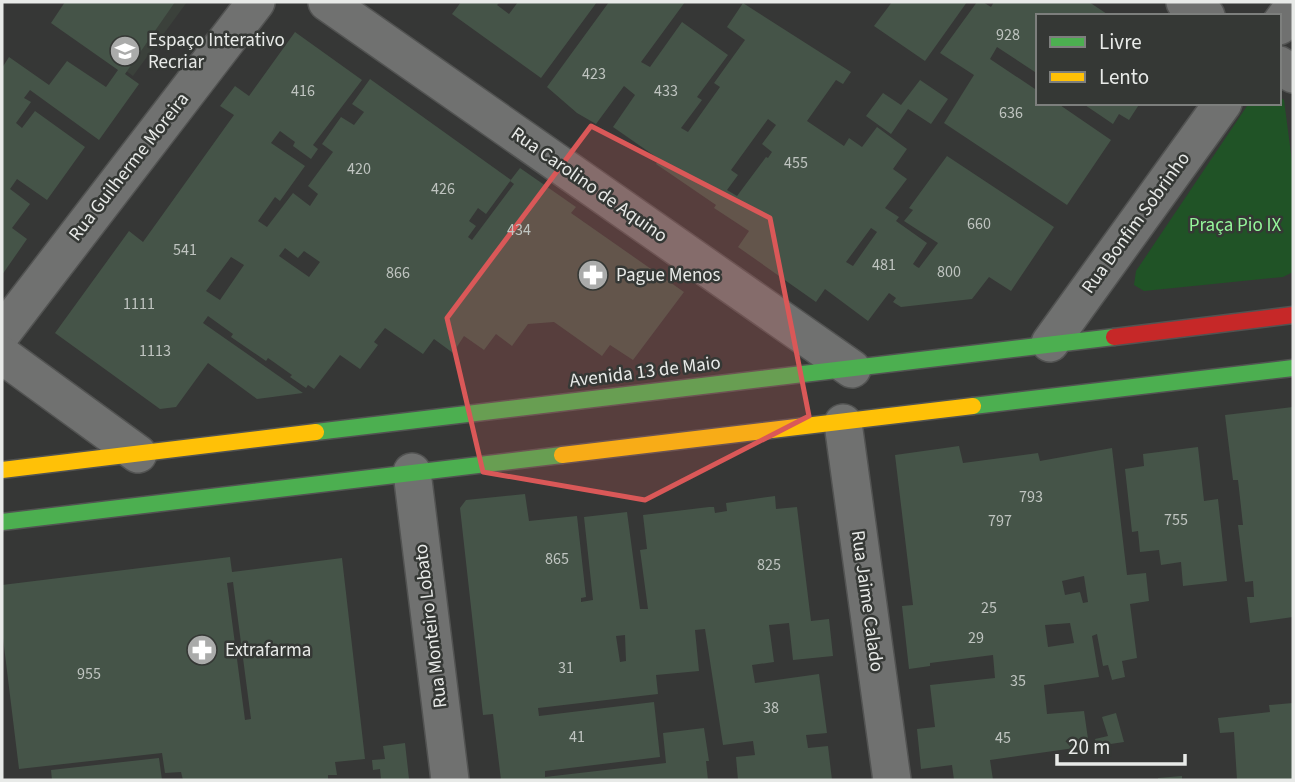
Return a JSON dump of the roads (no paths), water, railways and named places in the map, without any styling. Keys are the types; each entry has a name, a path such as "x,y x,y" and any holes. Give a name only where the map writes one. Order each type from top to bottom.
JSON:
{"main road":[{"name":"Avenida 13 de Maio","path":"2,470 1293,315"},
{"path":"2,522 1293,368"}],"street":[{"name":"Rua Guilherme Moreira","path":"2,333 256,2"},
{"name":"Rua Carolino de Aquino","path":"327,2 852,369"},
{"path":"1185,2 1203,14"},
{"path":"1281,23 1293,7"},
{"name":"Rua Bonfim Sobrinho","path":"1050,343 1222,105"},
{"path":"2,355 138,454"},
{"name":"Rua Jaime Calado","path":"843,423 892,780"},
{"name":"Rua Monteiro Lobato","path":"412,472 450,780"}],"place":[{"name":"Espaço Interativo Recriar","path":"125,51"},
{"name":"Pague Menos","path":"593,275"},
{"name":"Extrafarma","path":"202,650"}],"park label":[{"name":"Praça Pio IX","path":"1235,225"}]}
